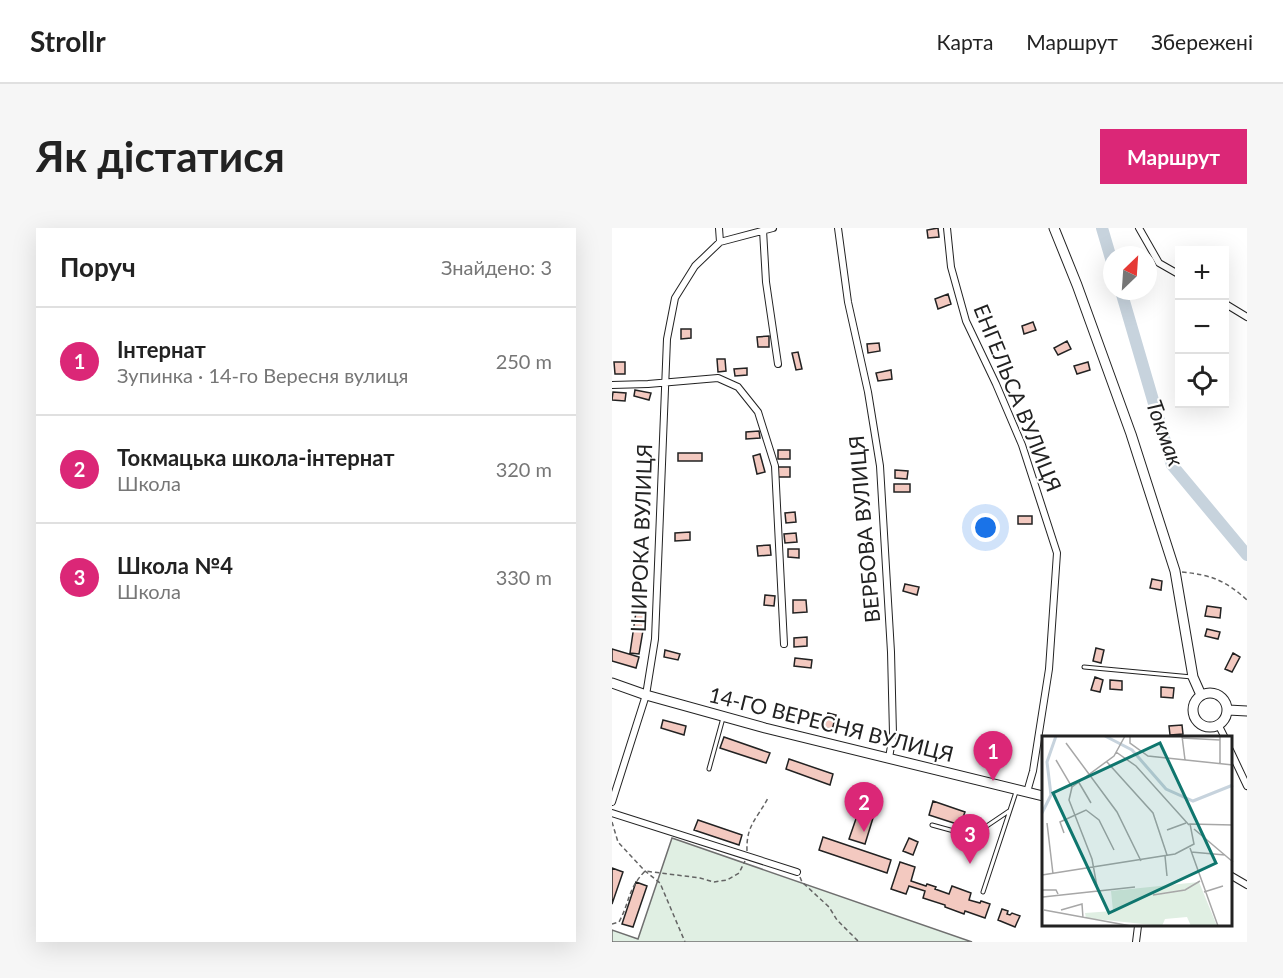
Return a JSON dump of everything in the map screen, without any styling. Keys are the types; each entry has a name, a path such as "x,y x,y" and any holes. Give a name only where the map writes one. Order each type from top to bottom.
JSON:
{"street":[{"path":"719,228 720,242 773,228"},
{"name":"ВЕРБОВА ВУЛИЦЯ","path":"838,228 848,302 868,392 880,466 891,652 893,734 889,758"},
{"name":"ЕНГЕЛЬСА ВУЛИЦЯ","path":"947,228 951,267 966,321 1022,446 1057,553 1049,669 1033,771 1022,791"},
{"path":"1054,228 1131,434 1175,571 1193,677 1202,695"},
{"path":"1139,228 1158,263 1175,273"},
{"path":"763,230 766,282 778,364"},
{"name":"ШИРОКА ВУЛИЦЯ","path":"612,802 646,694 655,639 667,339 675,298 695,266 720,242"},
{"path":"1229,306 1247,317"},
{"path":"612,385 718,378 738,387 758,412 775,466 784,644"},
{"name":"14-ГО ВЕРЕСНЯ ВУЛИЦЯ","path":"612,683 765,728 1042,796"},
{"path":"1210,693 1219,695 1226,702 1228,710 1226,719 1213,730 1202,726 1193,715 1195,702 1202,695 1210,693"},
{"path":"1228,710 1247,711"},
{"path":"1232,754 1247,786"},
{"path":"612,813 797,872"},
{"path":"1232,876 1247,885"},
{"path":"1136,942 1138,927"}],"lane":[{"path":"1084,667 1193,677"},
{"path":"709,769 724,717"},
{"path":"983,892 1011,810 1022,791"},
{"path":"932,825 972,836 1011,810"}],"path":[{"path":"1175,571 1224,582 1247,600"},
{"path":"645,872 700,878 714,882 727,880 739,873 747,855 749,829 768,798"},
{"path":"612,822 618,842 645,872 660,883 685,942"},
{"path":"612,924 619,922 626,910 629,894 634,884 645,872"},
{"path":"797,872 802,882 830,907 837,920 859,942"}],"green space":[{"path":"672,838 972,942 612,942 612,930 638,939"}],"building":[{"path":"938,228 939,237 928,238 927,230"},
{"path":"948,294 951,304 938,309 935,299"},
{"path":"1033,322 1036,330 1024,334 1022,326"},
{"path":"681,329 691,329 691,338 681,339"},
{"path":"769,336 769,347 758,347 757,337"},
{"path":"1067,341 1071,349 1058,355 1054,348"},
{"path":"879,343 880,351 868,353 867,344"},
{"path":"798,352 802,369 796,370 792,353"},
{"path":"717,359 725,359 726,371 718,372"},
{"path":"614,362 625,362 625,374 615,374"},
{"path":"1088,362 1090,370 1077,374 1074,366"},
{"path":"747,368 747,375 735,376 734,369"},
{"path":"891,370 892,379 878,381 876,373"},
{"path":"635,390 651,393 649,400 634,396"},
{"path":"613,392 626,393 625,401 612,400"},
{"path":"759,431 760,438 746,439 746,432"},
{"path":"778,450 790,450 790,459 778,459"},
{"path":"678,453 702,453 702,461 678,461"},
{"path":"760,454 765,472 757,474 753,456"},
{"path":"778,467 790,467 790,477 778,477"},
{"path":"895,470 908,471 907,479 895,478"},
{"path":"894,484 910,484 910,492 894,492"},
{"path":"795,512 796,522 786,523 785,513"},
{"path":"1018,516 1032,516 1032,524 1018,524"},
{"path":"690,532 690,540 675,541 675,533"},
{"path":"796,533 797,542 785,543 784,534"},
{"path":"770,545 771,555 758,556 757,546"},
{"path":"788,549 799,549 799,558 788,557"},
{"path":"1152,579 1162,581 1161,590 1150,588"},
{"path":"905,584 919,587 917,595 903,591"},
{"path":"765,595 775,596 774,606 764,605"},
{"path":"793,600 806,600 807,612 793,613"},
{"path":"1207,606 1221,608 1220,618 1205,616"},
{"path":"636,612 646,613 639,654 630,653"},
{"path":"1207,629 1220,632 1218,639 1205,636"},
{"path":"807,637 807,646 794,647 794,638"},
{"path":"1096,648 1104,650 1101,663 1093,661"},
{"path":"612,649 639,657 636,668 612,661"},
{"path":"665,650 680,654 678,660 664,657"},
{"path":"1233,653 1240,657 1232,672 1225,669"},
{"path":"795,658 812,660 811,668 794,666"},
{"path":"1095,677 1103,680 1100,692 1091,690"},
{"path":"1110,680 1122,681 1122,690 1110,689"},
{"path":"1161,687 1174,688 1173,698 1161,697"},
{"path":"828,713 836,715 832,730 824,727"},
{"path":"663,720 686,726 684,735 661,728"},
{"path":"1182,725 1183,734 1170,735 1169,726"},
{"path":"724,737 770,753 766,763 720,748"},
{"path":"789,759 833,774 830,785 786,769"},
{"path":"933,801 965,812 960,825 929,815"},
{"path":"858,813 873,818 865,844 849,839"},
{"path":"698,820 742,835 739,845 694,830"},
{"path":"823,837 891,860 887,873 819,850"},
{"path":"909,838 918,842 913,855 903,851"},
{"path":"900,862 915,867 911,881 936,887 935,889 949,894 952,886 971,893 969,900 990,904 985,918 965,911 964,914 923,898 925,891 909,886 906,894 891,889"},
{"path":"612,868 623,872 612,904"},
{"path":"636,882 647,886 633,927 622,924"},
{"path":"1002,909 1008,911 1007,914 1020,916 1015,927 998,920"}],"waterway":[{"name":"Токмак","path":"1102,228 1107,246"},
{"name":"Токмак","path":"1124,300 1172,465 1247,555"}],"place":[{"name":"Інтернат","path":"993,781"},
{"name":"Токмацька школа-інтернат","path":"864,832"},
{"name":"Школа №4","path":"970,864"}]}
